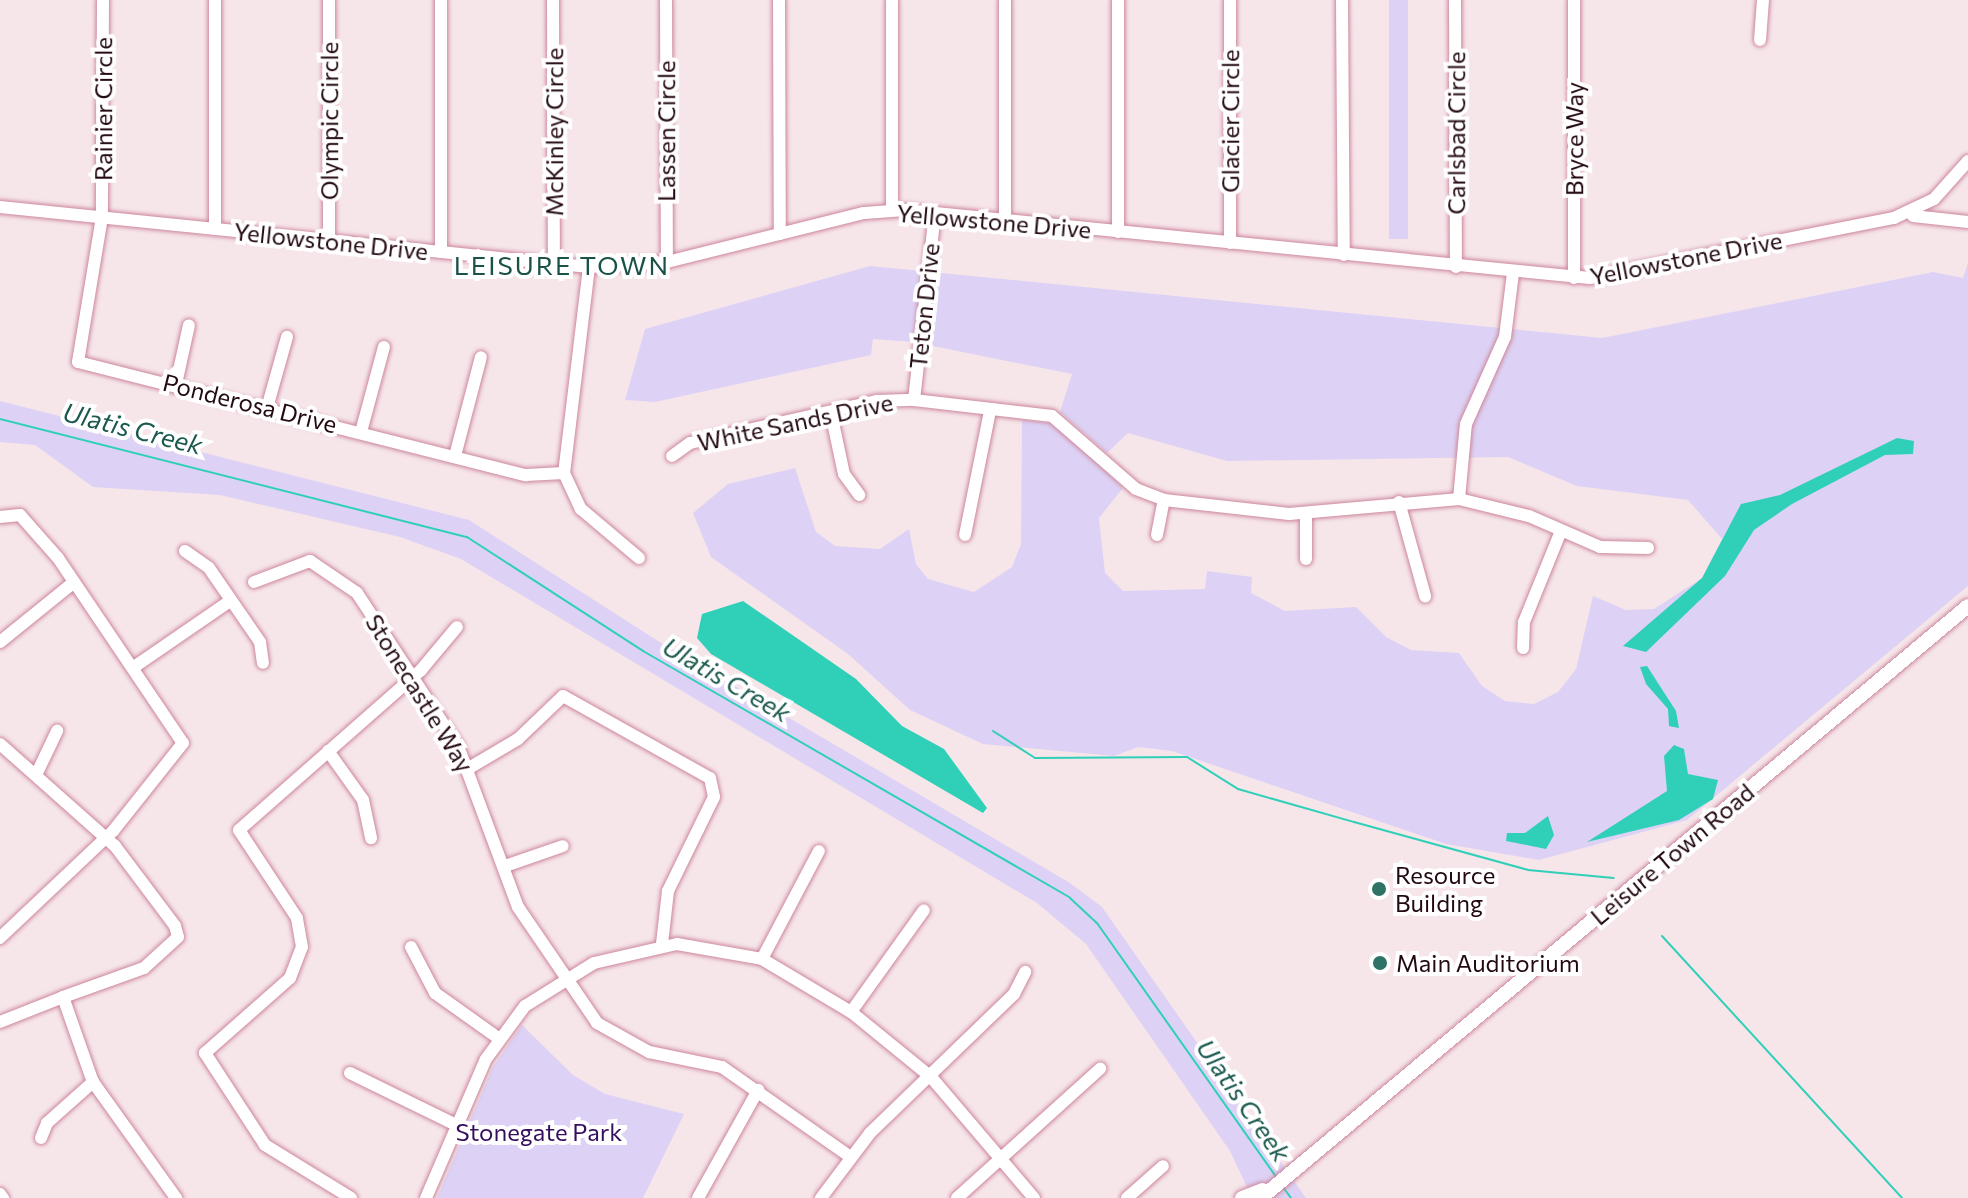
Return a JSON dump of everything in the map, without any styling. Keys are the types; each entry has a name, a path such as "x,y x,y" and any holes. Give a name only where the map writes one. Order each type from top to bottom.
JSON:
{"main road":[{"name":"Leisure Town Road","path":"1242,1198 1262,1194 1643,880 1968,606"}],"street":[{"name":"Rainier Circle","path":"102,217 103,0"},
{"path":"215,0 215,229"},
{"name":"Olympic Circle","path":"329,0 329,241"},
{"path":"441,0 441,252"},
{"name":"McKinley Circle","path":"553,0 554,264"},
{"name":"Lassen Circle","path":"666,0 667,262"},
{"path":"779,0 780,234"},
{"path":"892,0 892,210"},
{"path":"1005,0 1005,220"},
{"path":"1118,0 1118,232"},
{"name":"Glacier Circle","path":"1230,0 1230,243"},
{"path":"1342,0 1344,255"},
{"name":"Carlsbad Circle","path":"1455,0 1456,267"},
{"name":"Bryce Way","path":"1574,0 1574,278"},
{"path":"1760,40 1763,0"},
{"name":"Yellowstone Drive","path":"1894,218 1934,199 1968,161"},
{"name":"Yellowstone Drive","path":"0,207 589,267 667,262 892,210 1574,278 1894,218 1968,222"},
{"name":"Teton Drive","path":"914,400 935,213"},
{"name":"Ponderosa Drive","path":"102,217 78,362 176,384 526,475 564,473"},
{"path":"589,267 564,473 581,509 639,558"},
{"path":"1459,499 1466,424 1505,337 1513,273"},
{"path":"176,384 189,325"},
{"path":"267,408 287,337"},
{"path":"361,432 384,347"},
{"path":"455,456 481,357"},
{"name":"White Sands Drive","path":"672,456 690,443 831,413 914,400 1065,421 1136,489 1164,500 1306,513 1399,502 1459,499 1619,550 1648,548"},
{"path":"965,535 990,411"},
{"path":"831,413 844,474 859,495"},
{"path":"1157,535 1164,500"},
{"path":"1399,502 1425,596"},
{"path":"1306,513 1306,559"},
{"path":"0,517 24,518 74,582 183,743 107,838 1,936"},
{"path":"1523,648 1524,622 1561,531"},
{"path":"185,551 209,568 260,642 263,663"},
{"name":"Stonecastle Way","path":"254,582 294,562 327,567 357,593 414,677 469,768 518,907 562,978 610,1034 649,1052 705,1061 758,1090 849,1156"},
{"path":"0,642 74,582"},
{"path":"134,667 230,601"},
{"path":"351,1198 265,1145 205,1053 290,978 302,947 297,918 239,830 414,677 457,627"},
{"path":"469,768 518,739 563,696 710,778 714,797 668,891 662,944"},
{"path":"37,773 57,731"},
{"path":"0,744 37,773 107,838 178,937 133,975 63,997 0,1022"},
{"path":"328,751 363,800 371,838"},
{"path":"505,866 563,846"},
{"path":"762,959 819,851"},
{"path":"851,1012 924,910"},
{"path":"426,1198 456,1125 498,1038 562,978 662,944 732,948 762,959 851,1012 931,1077 1034,1198"},
{"path":"411,947 435,993 498,1038"},
{"path":"821,1198 849,1156 1014,994 1025,972"},
{"path":"63,997 93,1082 169,1196"},
{"path":"957,1198 1100,1069"},
{"path":"350,1073 456,1125"},
{"path":"41,1138 47,1123 93,1082"},
{"path":"698,1198 758,1090"},
{"path":"1127,1198 1163,1166"}],"green space":[{"path":"1389,0 1408,0 1408,239 1389,239"},
{"path":"1968,263 1968,586 1687,820 1539,860 1446,844 1172,751 1138,747 1114,756 983,744 910,710 848,654 711,557 693,513 728,484 795,468 816,532 835,546 880,549 909,529 916,564 928,579 974,592 1012,567 1021,544 1022,420 1048,423 1070,433 1123,488 1099,518 1105,573 1123,591 1205,589 1207,571 1252,577 1251,593 1285,611 1356,607 1386,637 1411,650 1459,653 1482,686 1505,701 1534,704 1558,692 1576,669 1593,596 1626,610 1654,609 1702,578 1722,539 1688,500 1577,486 1508,457 1227,461 1128,433 1107,453 1060,412 1072,374 913,342 873,339 871,355 655,402 625,400 645,329 870,266 1602,338 1933,272 1963,278"},
{"path":"0,401 469,520 658,641 1070,883 1102,907 1306,1198 1252,1198 1230,1151 1086,944 1037,903 461,559 400,537 220,495 93,487 35,445 0,442"},
{"name":"Stonegate Park","path":"522,1025 573,1075 605,1094 684,1114 643,1198 437,1198 493,1067"}],"shaded area":[{"path":"1897,438 1914,441 1913,454 1885,455 1792,504 1754,530 1725,576 1646,652 1623,646 1702,578 1741,504 1780,495"},
{"path":"743,601 856,679 902,726 944,749 987,808 983,813 711,654 697,638 702,614"},
{"path":"1647,666 1676,711 1679,728 1669,726 1668,709 1646,684 1640,667"},
{"path":"1674,745 1684,749 1688,774 1718,780 1713,799 1679,820 1587,842 1667,791 1664,756"},
{"path":"1548,816 1554,835 1546,849 1506,841 1507,833 1525,833"}],"waterway":[{"name":"Ulatis Creek","path":"0,419 467,537 643,651 1070,898 1097,923 1277,1178"},
{"path":"993,731 1035,758 1187,757 1238,789 1354,822 1528,870 1614,878"},
{"path":"1662,936 1902,1198"},
{"name":"Ulatis Creek","path":"1283,1187 1291,1198"}],"place":[{"name":"Resource Building","path":"1379,889"},
{"name":"Main Auditorium","path":"1380,963"}],"district":[{"name":"LEISURE TOWN","path":"562,265"}]}
